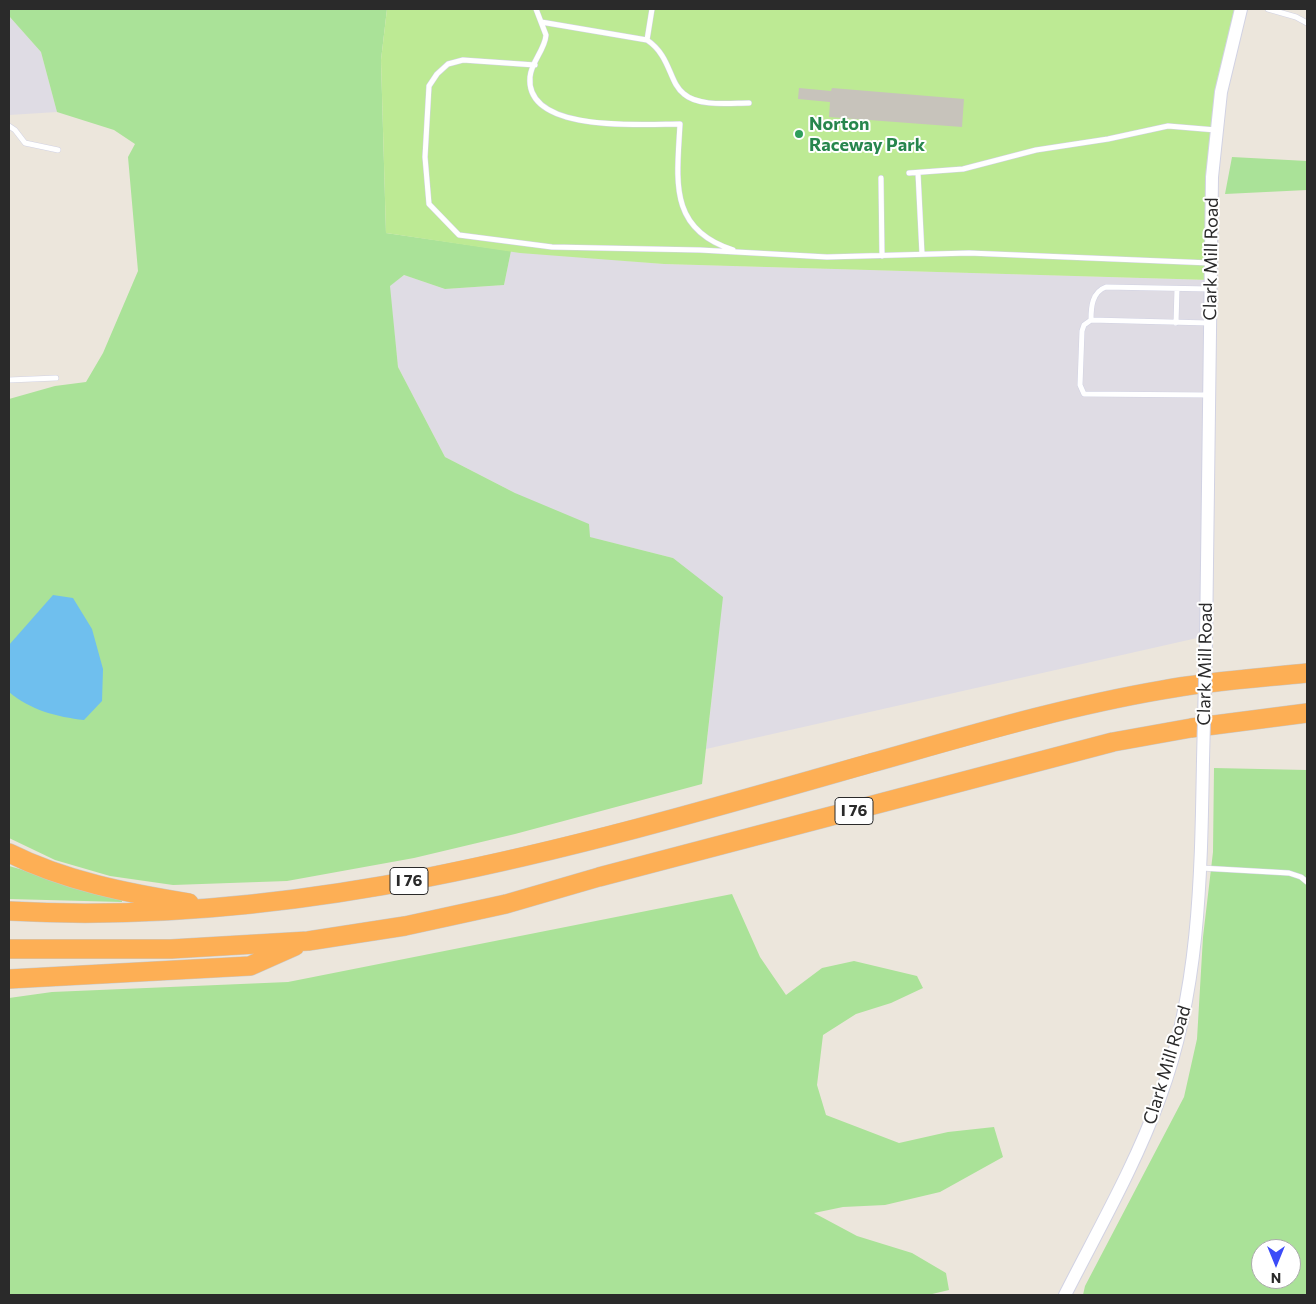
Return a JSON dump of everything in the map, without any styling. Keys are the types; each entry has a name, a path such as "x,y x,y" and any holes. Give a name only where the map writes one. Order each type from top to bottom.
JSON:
{"highway":[{"name":"I 76","path":"9,911 144,913 242,907 328,896 472,869 624,832 1067,709 1164,689 1307,673"},
{"name":"I 76","path":"9,949 170,949 308,940 405,926 506,904 599,877 1113,742 1191,728 1307,713"},
{"path":"9,853 56,873 127,892 190,903 242,907"},
{"path":"9,978 250,966 308,940"}],"street":[{"name":"Clark Mill Road","path":"1065,1295 1099,1234 1161,1096 1184,1014 1196,935 1201,868 1206,641 1212,177 1216,130 1225,67 1241,9"}],"lane":[{"path":"536,9 545,27 546,40 530,78 535,98 541,106 562,116 585,122 680,124 678,188 682,208 690,223 704,237 719,245 741,252"},
{"path":"647,40 652,9"},
{"path":"1268,9 1296,17 1307,23"},
{"path":"542,22 647,40 661,52 683,94 695,100 749,103"},
{"path":"535,65 464,60 448,64 437,74 429,86 425,157 429,204 458,235 552,247 741,252 827,257 968,253 1211,263"},
{"path":"9,126 16,130 25,144 58,150"},
{"path":"909,172 963,168 1036,150 1108,139 1168,126 1216,130"},
{"path":"918,172 922,254"},
{"path":"881,178 882,256"},
{"path":"1091,320 1091,305 1099,290 1106,287 1210,290"},
{"path":"1176,322 1177,289"},
{"path":"1209,396 1084,394 1080,385 1082,331 1084,325 1091,320 1210,323"},
{"path":"9,380 56,378"},
{"path":"1201,868 1289,873 1301,877 1307,882"}],"shaded area":[{"path":"9,16 41,52 57,112 9,115"},
{"path":"511,251 664,264 1211,280 1206,636 706,749 714,678 673,558 589,537 515,493 445,457 398,367 389,286 404,275 445,289 504,285"}],"green space":[{"path":"9,9 387,9 381,60 386,233 511,251 504,285 445,289 404,275 390,286 398,367 445,457 515,493 589,524 590,537 673,558 723,597 702,784 515,834 414,858 287,881 173,885 110,876 55,860 9,838 9,399 55,386 86,382 103,353 138,271 128,157 135,144 114,130 57,112 41,52 9,16"},
{"name":"Norton Raceway Park","path":"387,9 1241,9 1225,67 1211,280 664,264 520,253 386,233 381,60"},
{"path":"1232,157 1307,161 1307,190 1225,194"},
{"path":"1214,768 1307,770 1307,1295 1083,1295 1085,1286 1184,1097 1197,1039 1203,937 1213,852"},
{"path":"9,866 122,898 122,902 9,899"},
{"path":"732,894 760,957 786,995 822,968 854,961 917,976 923,988 891,1003 856,1014 823,1035 817,1085 826,1115 899,1143 948,1132 994,1127 1003,1157 940,1192 885,1205 843,1207 814,1213 857,1236 912,1253 946,1273 949,1290 928,1295 9,1295 9,998 52,992 288,982"}],"water":[{"path":"53,595 73,598 92,629 103,669 102,701 84,720 44,712 26,704 9,692 9,645"}],"building":[{"path":"799,88 831,91 832,88 964,99 962,127 829,117 830,102 798,99"}],"place":[{"name":"Norton Raceway Park","path":"799,134"}]}
